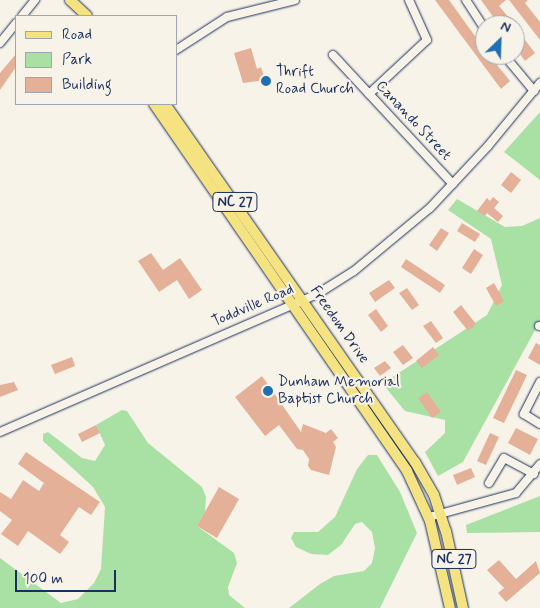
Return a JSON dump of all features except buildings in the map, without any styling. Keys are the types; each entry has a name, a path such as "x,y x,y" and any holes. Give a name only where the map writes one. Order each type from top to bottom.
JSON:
{"main road":[{"path":"70,0 87,15"},
{"name":"Freedom Drive","path":"155,105 407,471 429,517 450,608"},
{"name":"Freedom Drive","path":"166,105 415,462 441,514 453,553 463,608"}],"street":[{"path":"23,15 35,0"},
{"path":"178,49 226,17 295,0"},
{"path":"369,94 427,40 408,0"},
{"path":"466,0 476,15"},
{"path":"0,42 15,24"},
{"name":"Canando Street","path":"333,55 453,184"},
{"path":"512,65 534,91"},
{"name":"Toddville Road","path":"0,432 320,292 372,258 430,208 540,83"},
{"path":"540,382 524,414 540,424"},
{"path":"489,483 504,458 534,474"},
{"path":"429,517 510,496 534,474 540,464"}],"green space":[{"path":"540,112 540,180 504,152"},
{"path":"457,199 505,227 522,226 540,218 540,321 463,462 438,476 425,452 445,433 445,420 405,411 386,388 385,382 487,315 502,285 491,239 448,210"},
{"path":"122,410 127,411 148,443 202,487 206,497 205,512 197,526 234,553 237,563 228,587 229,595 245,608 0,608 0,558 61,603 78,599 94,583 101,569 105,507 93,487 43,441 43,434 48,432 82,458 95,461 105,445 96,425"},
{"path":"368,455 377,455 400,492 417,533 380,608 289,608 320,584 334,576 364,571 372,563 375,548 372,532 362,522 355,524 341,545 328,555 311,554 296,547 291,538 294,532 318,532 335,517 357,469"},
{"path":"540,496 540,532 467,533 466,525"}],"place":[{"name":"Thrift Road Church","path":"266,81"},
{"name":"Dunham Memorial Baptist Church","path":"268,391"}]}
